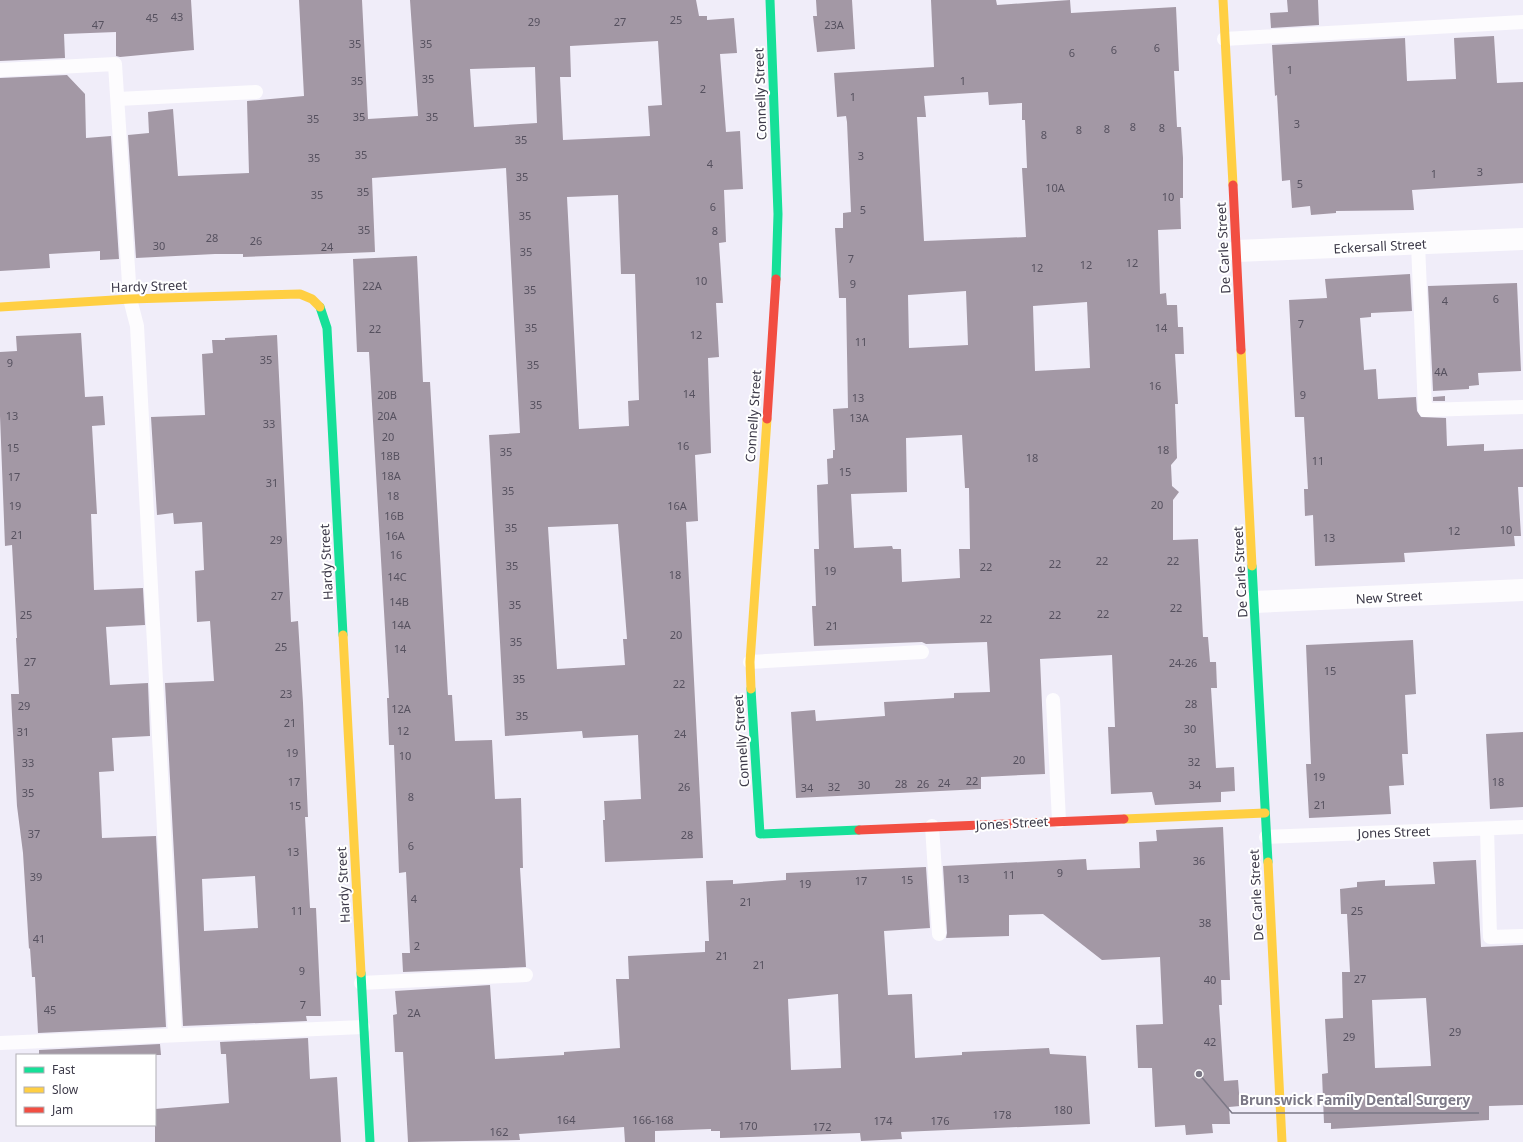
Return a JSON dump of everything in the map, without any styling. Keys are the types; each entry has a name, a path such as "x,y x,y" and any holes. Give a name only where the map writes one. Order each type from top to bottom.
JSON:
{"street":[{"name":"Connelly Street","path":"760,834 750,697 750,662 775,294 778,214 770,0"},
{"name":"De Carle Street","path":"1223,0 1282,1142"},
{"name":"Eckersall Street","path":"1236,251 1523,239"},
{"name":"Hardy Street","path":"0,307 130,299 300,294 313,298 319,303 324,314 327,328 370,1142"},
{"name":"New Street","path":"1254,602 1523,590"},
{"name":"Jones Street","path":"760,834 1265,813"}],"lane":[{"path":"1224,38 1523,22"},
{"path":"0,70 115,64 130,299 137,326 175,1035"},
{"path":"118,99 256,92"},
{"path":"1418,244 1425,410 1523,407"},
{"path":"750,662 922,652"},
{"path":"1052,700 1059,821"},
{"path":"932,826 939,934"},
{"name":"Jones Street","path":"1266,837 1523,827"},
{"path":"1487,829 1490,937 1523,936"},
{"path":"361,983 526,975"},
{"path":"0,1043 364,1027"}],"building":[{"path":"0,0 191,0 194,50 120,57 116,56 116,32 64,34 65,58 0,61"},
{"path":"299,0 362,0 368,119 418,116 410,0 696,0 699,16 707,16 707,20 734,18 737,53 720,54 726,132 740,131 743,189 724,190 726,242 719,243 723,303 716,303 719,357 708,358 711,453 695,455 698,521 686,522 703,858 605,862 603,820 605,820 604,801 641,799 638,735 583,738 582,731 505,736 489,435 520,433 506,168 372,178 375,252 243,257 243,254 215,254 136,258 128,135 149,133 148,112 173,109 178,176 249,173 247,101 304,96","holes":["658,41 662,105 648,106 650,136 563,140 560,77 571,77 570,46","535,67 537,123 474,127 470,69","618,195 621,274 635,274 639,400 628,401 629,426 579,429 567,197","618,524 627,639 623,639 625,665 557,669 548,527"]},
{"path":"816,0 852,0 855,49 817,52 813,16 817,16"},
{"path":"931,0 996,0 997,5 1070,0 1071,13 1176,7 1179,71 1174,71 1177,127 1181,127 1183,158 1183,198 1180,198 1181,229 1158,230 1160,294 1166,293 1167,305 1177,305 1178,327 1183,327 1184,354 1175,354 1178,404 1175,404 1177,458 1171,465 1172,486 1179,492 1173,500 1173,540 1198,539 1203,637 1208,637 1210,662 1216,662 1217,688 1211,688 1216,768 1234,767 1235,791 1221,792 1221,802 1155,805 1152,792 1111,794 1108,727 1115,727 1112,655 1040,659 1045,774 981,777 981,789 796,798 791,712 815,710 816,721 885,716 884,702 954,698 954,693 990,692 987,642 926,644 922,642 814,646 812,606 816,606 814,549 819,549 817,485 828,484 827,459 833,458 833,450 835,450 833,409 848,408 846,298 839,298 835,228 843,228 843,213 851,212 847,122 846,116 837,117 834,73 934,67","holes":["988,92 989,105 1022,103 1022,120 1025,120 1027,168 1022,168 1026,237 924,241 917,117 926,117 924,96","966,291 968,345 909,348 908,295","1087,302 1090,368 1035,371 1033,306","962,435 965,488 969,488 970,549 959,549 960,578 902,582 901,549 893,549 892,546 854,548 851,494 907,492 906,438"]},
{"path":"1287,0 1318,0 1319,25 1271,28 1270,13 1288,12"},
{"path":"1494,36 1497,83 1523,82 1523,183 1412,190 1414,210 1336,211 1336,213 1311,215 1310,206 1292,208 1290,180 1282,181 1277,95 1275,96 1272,45 1405,38 1407,81 1456,79 1454,38"},
{"path":"67,75 85,94 86,138 111,136 119,259 100,260 100,251 49,254 50,268 0,271 0,78"},
{"path":"417,256 423,382 430,382 448,695 452,695 455,741 492,740 495,799 521,798 523,868 520,868 526,967 403,972 402,953 410,953 406,872 399,873 394,745 389,745 387,698 389,698 369,352 357,352 353,259"},
{"path":"1410,274 1412,311 1371,313 1371,317 1360,318 1364,370 1376,369 1378,399 1416,397 1417,411 1421,417 1446,418 1447,446 1484,444 1484,451 1523,449 1523,487 1518,487 1521,536 1514,536 1515,546 1404,553 1405,562 1315,566 1313,515 1305,516 1304,489 1308,489 1304,417 1295,417 1289,300 1327,298 1325,279"},
{"path":"1517,283 1521,371 1478,373 1479,385 1469,386 1469,389 1433,391 1428,286"},
{"path":"81,333 85,397 103,396 105,425 92,426 97,514 91,514 94,590 143,588 145,625 106,627 110,685 148,683 150,736 112,738 114,771 99,772 102,838 156,836 166,1027 38,1033 35,977 32,977 30,948 29,949 23,853 17,806 11,694 19,694 17,638 12,545 5,546 0,416 0,352 17,351 16,336"},
{"path":"277,335 291,622 298,621 308,817 305,817 310,908 316,908 321,1016 306,1016 307,1021 183,1026 165,683 214,681 210,621 197,622 195,571 204,570 202,522 174,524 173,513 157,515 151,417 205,415 202,354 213,353 212,340 225,340 225,338","holes":["255,876 258,928 204,931 202,879"]},
{"path":"1445,396 1445,401 1433,401 1433,397"},
{"path":"1413,640 1416,694 1405,695 1408,754 1402,754 1404,785 1389,786 1391,814 1309,818 1306,764 1311,764 1306,645"},
{"path":"1523,732 1523,807 1490,809 1486,734"},
{"path":"1223,827 1230,980 1221,980 1222,1005 1219,1005 1224,1081 1238,1080 1240,1106 1229,1107 1230,1124 1212,1124 1213,1133 1186,1135 1185,1125 1155,1127 1152,1068 1138,1068 1136,1025 1163,1024 1160,957 1102,960 1043,914 1009,915 1009,936 946,938 947,933 943,866 1086,859 1087,870 1140,868 1139,842 1157,841 1156,830"},
{"path":"1476,860 1481,947 1523,945 1523,1105 1489,1106 1489,1120 1331,1129 1331,1123 1324,1123 1322,1074 1328,1073 1325,1019 1343,1018 1342,972 1350,972 1347,914 1341,914 1340,889 1357,887 1357,882 1385,880 1385,886 1435,884 1433,862","holes":["1426,998 1431,1066 1375,1068 1372,1000"]},
{"path":"926,867 930,928 884,931 888,995 912,994 915,1058 962,1055 962,1052 1049,1048 1050,1054 1086,1056 1090,1124 901,1132 902,1139 861,1141 860,1133 720,1138 720,1131 711,1131 711,1129 655,1131 655,1142 625,1142 624,1127 519,1134 520,1140 408,1142 403,1052 395,1052 393,1015 397,1014 395,991 490,985 495,1059 564,1055 564,1052 620,1048 616,979 629,979 628,956 705,952 705,941 709,941 706,881 733,880 733,884 786,880 786,873","holes":["838,994 841,1068 791,1070 788,999"]},
{"path":"308,1038 310,1079 337,1077 341,1142 155,1142 156,1109 229,1103 226,1054 221,1054 220,1042"},
{"path":"160,1044 161,1055 39,1054 39,1050"}],"traffic: fast":[{"path":"770,0 778,214 776,279"},
{"path":"320,307 327,328 343,635"},
{"path":"1252,566 1268,862"},
{"path":"751,689 760,834 859,830"},
{"path":"361,973 370,1142"}],"traffic: slow":[{"path":"1223,0 1233,185"},
{"path":"0,307 130,299 300,294 312,299 320,307"},
{"path":"1241,350 1252,566"},
{"path":"751,689 750,662 767,419"},
{"path":"343,635 361,973"},
{"path":"1124,819 1265,813"},
{"path":"1268,862 1282,1142"}],"traffic: jam":[{"path":"1233,185 1241,350"},
{"path":"767,419 776,279"},
{"path":"859,830 1124,819"}],"place":[{"name":"Brunswick Family Dental Surgery","path":"1199,1074"}]}
